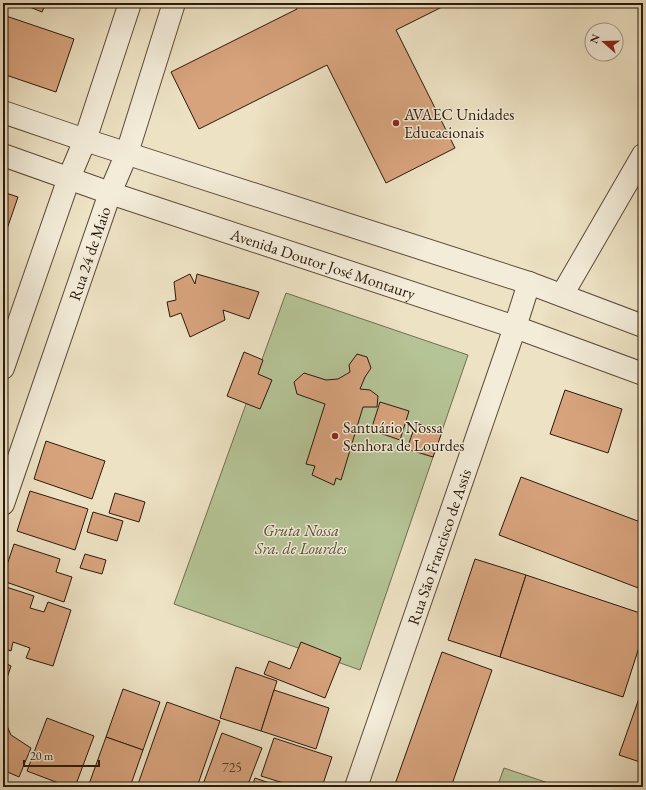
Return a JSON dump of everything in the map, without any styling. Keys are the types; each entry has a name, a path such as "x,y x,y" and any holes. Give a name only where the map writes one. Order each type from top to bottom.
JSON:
{"street":[{"path":"3,368 69,178 85,140 130,3"},
{"name":"Rua 24 de Maio","path":"3,504 110,193 128,154 174,3"},
{"path":"3,112 562,295 643,326"},
{"name":"Avenida Doutor José Montaury","path":"3,155 110,193 515,327 643,374"},
{"path":"562,295 643,155"},
{"name":"Rua São Francisco de Assis","path":"356,787 529,284"}],"green space":[{"name":"Gruta Nossa Sra. de Lourdes","path":"286,293 468,355 360,670 174,604"},
{"path":"504,768 560,787 497,787"}],"building":[{"path":"20,3 46,3 42,12"},
{"path":"295,3 450,3 396,30 455,148 386,183 327,65 199,129 171,72 297,9"},
{"path":"6,16 74,39 56,92 3,74 3,25"},
{"path":"3,192 18,197 7,229 3,228"},
{"path":"190,274 195,284 197,274 259,292 249,319 223,310 225,320 190,337 181,313 170,317 167,302 176,300 174,282"},
{"path":"244,352 263,360 258,374 272,380 260,409 227,396"},
{"name":"Santuário Nossa Senhora de Lourdes","path":"357,354 367,357 371,368 360,389 370,390 378,396 377,407 363,407 341,480 336,478 334,485 312,475 315,466 306,464 325,404 297,394 294,382 304,373 326,380 338,379 350,372 349,365"},
{"path":"565,390 622,409 608,453 550,434"},
{"path":"380,402 409,411 400,440 371,430"},
{"path":"416,423 442,432 433,457 407,449"},
{"path":"46,441 105,461 92,499 34,479"},
{"path":"521,477 643,523 643,583 641,589 499,535"},
{"path":"30,491 88,509 75,550 17,531"},
{"path":"115,493 145,502 139,522 109,513"},
{"path":"93,512 123,521 117,541 87,532"},
{"path":"14,544 60,559 56,572 72,577 64,602 3,581"},
{"path":"85,554 106,560 102,574 80,568"},
{"path":"475,559 526,575 500,657 448,640"},
{"path":"526,575 643,614 643,635 623,697 500,657"},
{"path":"3,586 34,596 30,608 44,612 48,602 71,610 53,666 26,658 30,648 13,642 11,651 3,648"},
{"path":"301,642 341,658 325,698 264,674 269,661 290,669"},
{"path":"442,652 492,670 451,787 394,787"},
{"path":"3,662 11,666 3,690"},
{"path":"236,667 277,681 261,731 220,718"},
{"path":"643,687 643,763 619,755"},
{"path":"123,689 160,702 143,750 106,737"},
{"path":"274,690 329,708 316,749 261,731"},
{"path":"167,702 220,721 197,787 137,787"},
{"path":"3,717 11,735 31,748 19,777 3,770"},
{"path":"47,718 94,736 75,787 69,787 27,771"},
{"path":"222,733 262,748 247,787 202,787"},
{"path":"106,737 143,750 130,787 88,787"},
{"path":"274,738 332,757 322,787 296,787 261,776"},
{"path":"255,778 281,787 252,787"}],"place":[{"name":"AVAEC Unidades Educacionais","path":"396,123"},
{"name":"Santuário Nossa Senhora de Lourdes","path":"335,436"}]}
